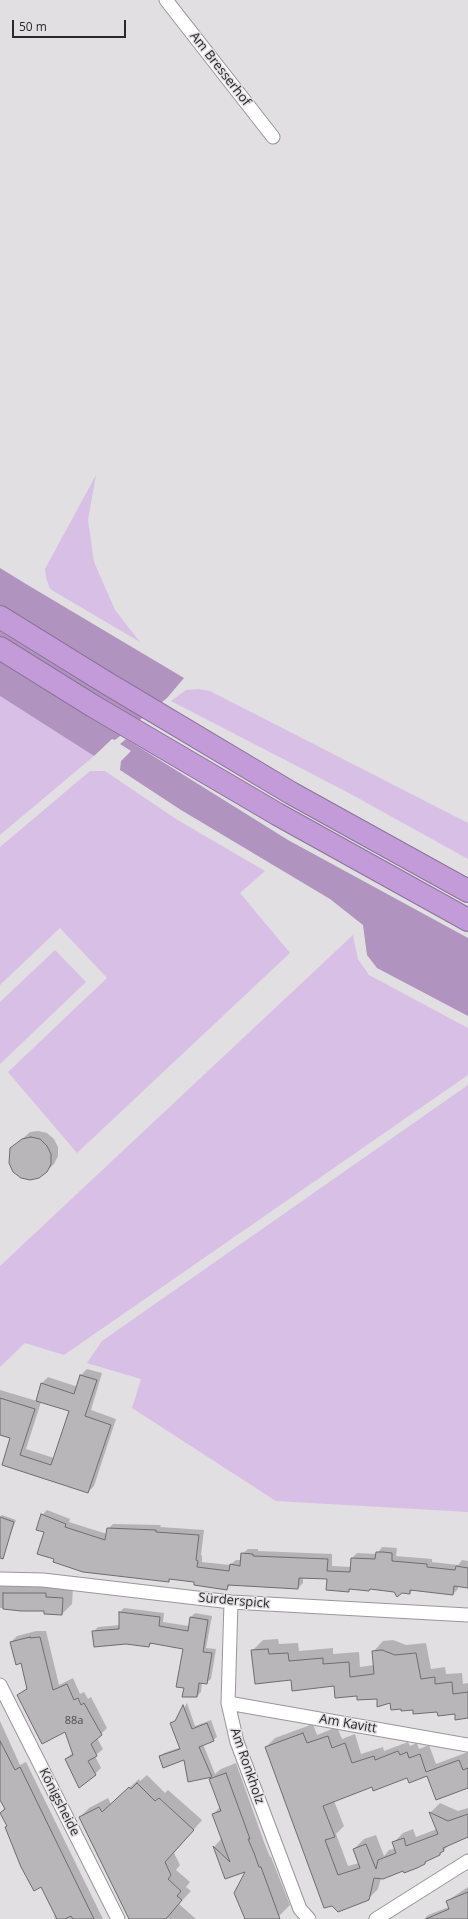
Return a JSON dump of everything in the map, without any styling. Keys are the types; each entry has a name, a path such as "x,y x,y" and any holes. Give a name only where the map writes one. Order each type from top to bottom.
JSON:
{"highway":[{"path":"0,617 105,682 291,793 468,891"},
{"path":"0,648 93,706 277,814 468,920"}],"street":[{"name":"Am Bresserhof","path":"166,0 273,137"},
{"name":"Sürderspick","path":"0,1579 43,1580 231,1602 468,1615"},
{"name":"Am Ronkholz","path":"231,1602 228,1703 237,1742 300,1909 309,1919"},
{"name":"Königsheide","path":"1,1687 118,1919"},
{"name":"Am Kavitt","path":"228,1703 468,1745"},
{"path":"376,1919 468,1861"}],"shaded area":[{"path":"96,475 88,520 94,562 115,610 140,642 50,589 46,578 45,569"},
{"path":"0,568 184,678 167,698 115,740 112,739 94,756 0,696"},
{"path":"198,689 210,691 468,823 468,859 347,792 171,701 186,690"},
{"path":"0,696 94,756 0,835"},
{"path":"126,739 288,840 468,938 468,1016 377,968 367,955 363,925 330,899 181,810 120,770 121,761 131,751 120,744"},
{"path":"90,771 105,771 176,819 265,871 240,893 290,953 77,1153 8,1072 107,978 60,928 0,985 0,847"},
{"path":"353,935 358,959 369,975 468,1028 468,1075 64,1355 25,1343 0,1367 0,1266"},
{"path":"55,950 86,982 0,1064 0,1002"},
{"path":"468,1085 468,1512 276,1501 132,1408 141,1379 87,1363 102,1341"}],"building":[{"path":"31,1137 40,1139 47,1146 51,1154 51,1164 47,1172 39,1178 30,1180 21,1178 13,1172 9,1163 10,1148 22,1139"},
{"path":"80,1375 97,1380 85,1416 111,1425 88,1493 2,1465 10,1438 0,1435 0,1398 35,1409 20,1455 51,1465 69,1411 36,1401 41,1383 74,1394"},
{"path":"41,1514 66,1524 65,1527 105,1540 107,1528 156,1530 156,1532 199,1535 196,1560 198,1561 197,1567 229,1571 230,1564 240,1566 241,1553 253,1554 253,1556 328,1559 327,1571 350,1572 351,1558 375,1559 376,1552 383,1552 392,1553 392,1561 427,1564 427,1567 455,1570 456,1566 468,1568 468,1588 454,1586 453,1595 410,1590 410,1594 402,1593 397,1597 394,1592 370,1589 369,1591 349,1589 349,1592 326,1590 327,1579 299,1578 298,1589 228,1585 227,1590 194,1585 194,1582 169,1579 169,1582 83,1572 53,1562 54,1559 37,1554 44,1532 36,1530"},
{"path":"0,1517 14,1522 3,1559 0,1558"},
{"path":"3,1593 46,1593 46,1597 63,1598 62,1615 44,1614 44,1611 3,1609"},
{"path":"119,1612 160,1617 159,1626 188,1631 190,1617 208,1620 203,1652 212,1653 207,1684 199,1683 197,1697 182,1697 184,1688 176,1687 183,1649 150,1643 149,1647 126,1644 94,1647 92,1631 119,1629"},
{"path":"30,1637 40,1637 53,1690 67,1684 74,1700 78,1698 81,1705 84,1703 102,1735 91,1744 97,1756 88,1761 96,1775 79,1788 65,1759 73,1755 65,1732 42,1744 17,1695 27,1689 21,1663 16,1665 10,1642"},
{"path":"268,1649 269,1654 288,1653 289,1661 323,1658 323,1664 349,1662 350,1677 374,1674 372,1651 382,1650 395,1655 416,1653 421,1679 435,1677 435,1684 452,1682 453,1694 468,1692 468,1718 455,1720 455,1714 438,1716 437,1712 413,1714 413,1710 391,1710 390,1703 377,1707 377,1699 357,1700 357,1696 335,1698 334,1686 292,1691 291,1680 255,1684 251,1650"},
{"path":"183,1705 192,1729 207,1723 214,1741 199,1747 212,1777 188,1782 184,1760 163,1768 159,1756 180,1749 170,1723 175,1721"},
{"path":"303,1733 307,1743 328,1736 332,1748 345,1743 352,1763 374,1756 375,1760 398,1751 400,1755 407,1752 409,1758 420,1754 426,1772 459,1760 463,1770 468,1768 468,1788 436,1800 427,1776 409,1783 407,1778 373,1791 372,1787 323,1806 335,1837 325,1840 338,1875 360,1868 353,1849 366,1844 376,1869 378,1860 396,1853 392,1842 404,1838 406,1846 438,1834 429,1812 448,1821 468,1814 468,1837 443,1848 444,1851 440,1853 440,1855 425,1862 425,1864 417,1868 404,1873 403,1871 383,1879 374,1878 369,1900 338,1912 332,1906 324,1908 265,1747"},
{"path":"0,1741 15,1770 20,1767 94,1919 73,1919 71,1916 65,1919 57,1919 41,1887 34,1891 21,1867 5,1827 7,1826 0,1813 5,1809 0,1800"},
{"path":"226,1773 250,1839 248,1839 259,1867 261,1867 280,1919 245,1919 234,1893 245,1872 225,1879 213,1846 230,1862 212,1814 221,1811 209,1779"},
{"path":"137,1783 155,1801 159,1798 194,1830 165,1862 171,1875 168,1879 181,1891 177,1896 182,1900 166,1919 129,1919 79,1817 99,1807 102,1812 129,1787 131,1789"},
{"path":"468,1892 468,1919 426,1919 449,1909 446,1901"}]}
